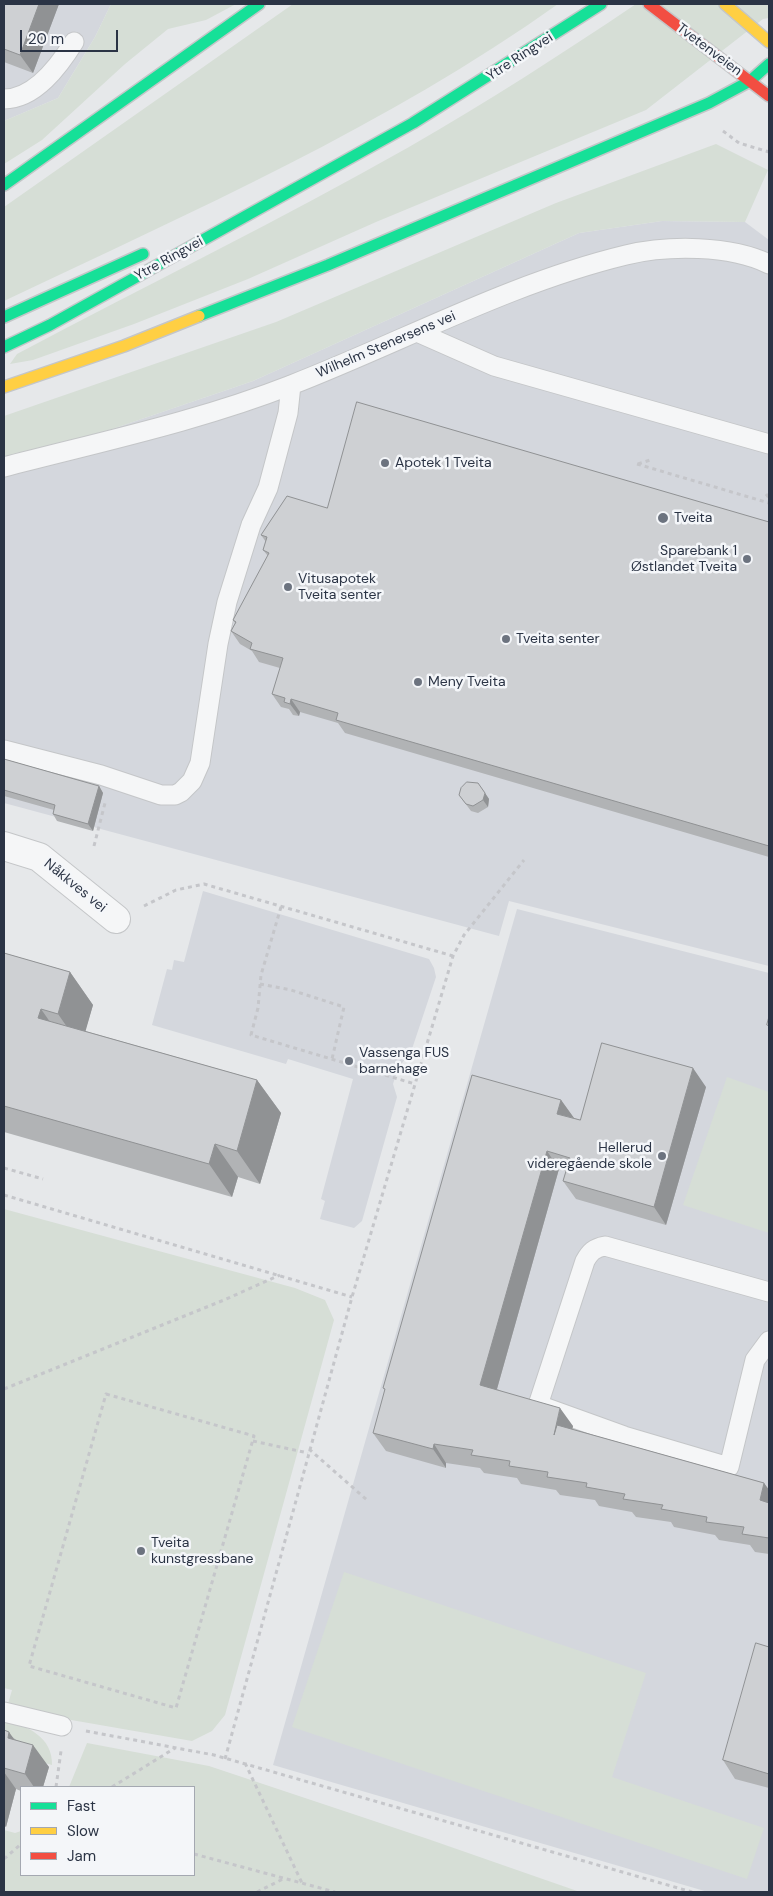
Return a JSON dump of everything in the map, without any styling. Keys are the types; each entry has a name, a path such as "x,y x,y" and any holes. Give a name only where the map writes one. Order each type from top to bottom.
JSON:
{"main road":[{"path":"4,185 259,4"},
{"name":"Ytre Ringvei","path":"4,347 50,325 333,168 476,85 601,4"},
{"name":"Tvetenveien","path":"649,4 769,96"},
{"path":"725,4 769,42"},
{"path":"4,387 124,346 328,265 709,103 750,80 769,64"},
{"name":"Ytre Ringvei","path":"190,233 333,168"},
{"name":"Ytre Ringvei","path":"4,317 155,249"}],"street":[{"name":"Nåkkves vei","path":"4,846 39,857 116,919"}],"lane":[{"path":"4,100 25,95 59,66 74,42"},
{"name":"Wilhelm Stenersens vei","path":"4,467 122,437 240,403 291,385 531,285 627,255 661,250 700,249 733,254 769,264"},
{"path":"417,332 494,366 769,444"},
{"path":"4,750 106,777 161,795 175,795 192,781 200,762 218,644 227,602 251,525 268,488 288,412 291,385"},
{"path":"769,1292 605,1246 597,1247 590,1252 585,1261 538,1405 624,1436 729,1467 755,1360 769,1341"},
{"path":"4,1712 62,1726"}],"path":[{"path":"719,125 732,139 769,152"},
{"path":"650,460 637,464 769,503"},
{"path":"766,494 769,498"},
{"path":"94,846 102,818"},
{"path":"225,1759 308,1451 453,956 464,935 524,860"},
{"path":"116,919 176,890 204,884 453,956"},
{"path":"281,907 268,948 260,984 258,1008 251,1035 415,1084"},
{"path":"260,984 291,990 344,1007 332,1059"},
{"path":"4,1168 43,1179"},
{"path":"4,1195 280,1274 352,1297"},
{"path":"4,1389 224,1300 280,1274"},
{"path":"106,1394 254,1436 253,1441 176,1708 29,1666 106,1394"},
{"path":"253,1441 308,1451 367,1500"},
{"path":"56,1786 62,1726 175,1748 195,1750 692,1892"},
{"path":"114,1786 175,1748"},
{"path":"245,1764 302,1884"},
{"path":"4,1859 20,1845"},
{"path":"195,1854 334,1892"},
{"path":"258,1892 283,1878"}],"shaded area":[{"path":"4,4 111,4 95,37 58,98 4,121"},
{"path":"111,4 236,4 206,20 168,29 125,64 42,140 4,164 4,121 58,98 95,37"},
{"path":"293,4 558,4 493,48 357,128 217,200 4,301 4,207"},
{"path":"636,4 769,4 769,18 763,19 646,110 376,222 248,279 134,324 33,360 10,364 17,354 263,226 409,147 467,113"},
{"path":"716,144 768,170 745,222 662,221 579,233 253,381 36,455 4,460 4,416 276,322 556,203"},
{"path":"662,221 745,222 769,240 769,966 509,901 499,936 4,803 4,460 36,455 253,381 579,233"},
{"name":"Vassenga FUS barnehage","path":"203,891 429,959 434,968 436,977 411,1052 398,1068 393,1084 397,1097 362,1221 354,1228 320,1219 325,1201 321,1199 353,1079 288,1059 286,1064 152,1025 167,969 172,970 174,960 184,962"},
{"path":"517,909 769,973 769,1892 708,1892 273,1765"},
{"path":"727,1077 769,1092 769,1233 683,1205"},
{"path":"4,1209 295,1288 325,1300 334,1320 225,1715 212,1731 192,1741 54,1717 8,1704 12,1690 4,1688"},
{"path":"344,1572 646,1673 612,1777 764,1828 747,1879 292,1727"},
{"path":"4,1719 30,1729 37,1734 48,1747 52,1765 23,1757 4,1745"},
{"path":"87,1743 209,1766 580,1892 4,1892 4,1830 15,1833 20,1831 20,1876 195,1876 195,1786 69,1786"}],"building":[{"path":"4,4 39,4 20,55 4,49"},
{"name":"Tveita senter","path":"357,402 769,522 769,846 336,720 338,713 291,699 290,704 284,702 285,698 272,694 283,658 250,649 252,643 231,631 236,622 233,620 269,553 263,550 267,537 261,535 287,496 327,508"},
{"path":"4,759 99,786 88,824 53,814 55,805 4,790"},
{"path":"467,782 478,783 485,793 483,800 473,806 466,804 459,795 461,788"},
{"path":"4,953 70,972 58,1014 41,1009 38,1018 257,1080 237,1151 215,1144 209,1164 4,1106"},
{"path":"602,1043 693,1068 654,1207 563,1181 570,1158 547,1151 480,1385 560,1408 554,1435 557,1425 764,1483 760,1500 769,1503 769,1538 742,1534 744,1527 706,1522 707,1517 661,1509 663,1505 623,1499 625,1494 586,1487 587,1483 547,1477 548,1472 509,1466 510,1461 471,1455 473,1450 434,1444 433,1449 373,1433 385,1389 383,1388 472,1075 561,1100 557,1114 580,1120"},
{"path":"756,1643 769,1647 769,1774 723,1760"},
{"path":"4,1730 9,1732 8,1738 33,1745 25,1774 4,1768"}],"traffic: fast":[{"path":"4,185 259,4"},
{"path":"4,347 50,325 413,123 601,4"},
{"path":"199,316 328,265 709,103 750,81 769,64"},
{"path":"4,317 143,254"}],"traffic: slow":[{"path":"725,4 769,42"},
{"path":"4,387 124,346 199,316"}],"traffic: jam":[{"path":"649,4 769,96"}],"place":[{"name":"Apotek 1 Tveita","path":"385,463"},
{"name":"Tveita","path":"663,518"},
{"name":"Sparebank 1 Østlandet Tveita","path":"747,559"},
{"name":"Vitusapotek Tveita senter","path":"288,587"},
{"name":"Tveita senter","path":"506,639"},
{"name":"Meny Tveita","path":"418,682"},
{"name":"Vassenga FUS barnehage","path":"349,1061"},
{"name":"Hellerud videregående skole","path":"662,1156"},
{"name":"Tveita kunstgressbane","path":"141,1551"}]}
